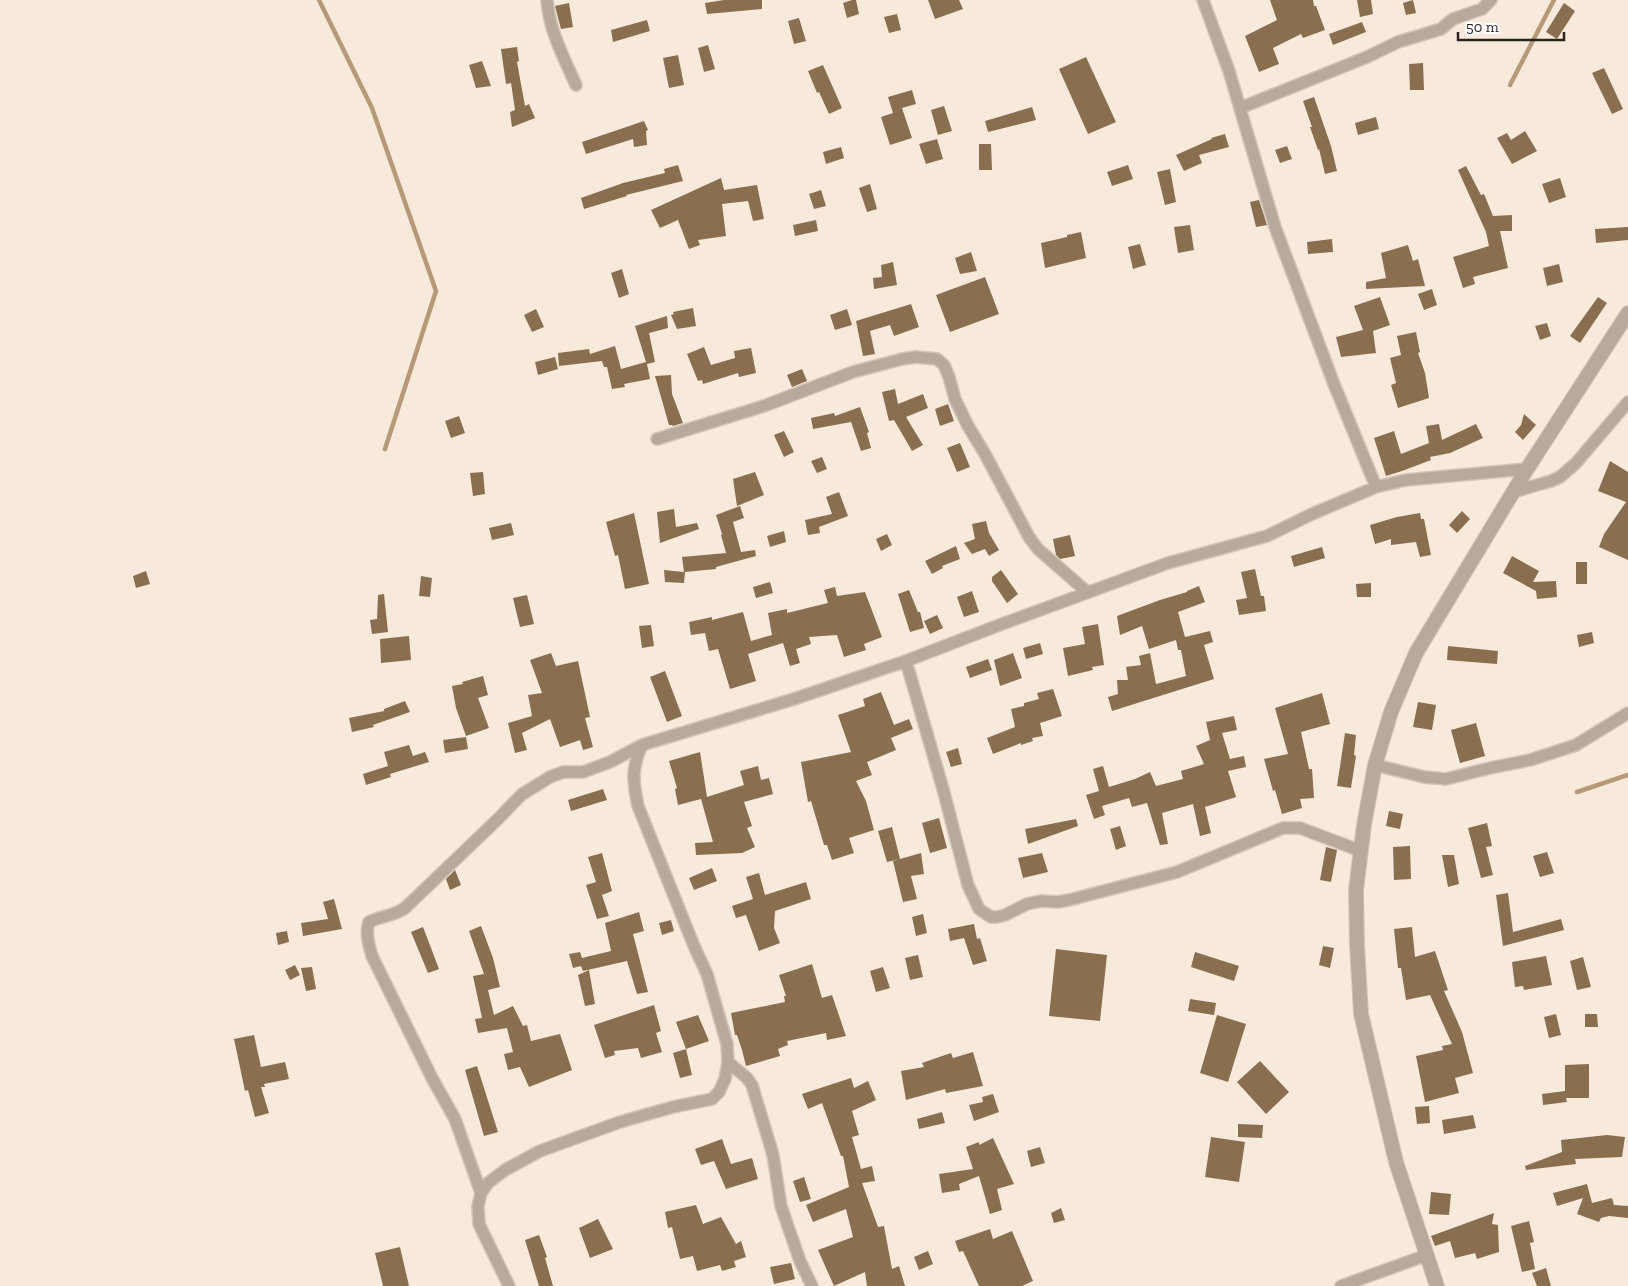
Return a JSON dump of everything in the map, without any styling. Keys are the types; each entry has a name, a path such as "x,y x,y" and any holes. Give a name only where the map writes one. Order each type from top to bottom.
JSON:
{"street":[{"path":"547,0 549,18 555,37 576,85"},
{"path":"1204,0 1229,71 1276,227 1334,384 1376,487"},
{"path":"1240,108 1367,57 1398,42 1441,29 1453,19 1482,9 1491,0"},
{"path":"1437,1286 1396,1162 1361,1014 1356,890 1375,765 1391,712 1416,653 1527,469 1628,313"},
{"path":"657,439 764,406 853,372 902,359 916,357 936,359 944,365 955,399 968,426 985,454 1029,538 1038,549 1087,592"},
{"path":"1513,492 1551,481 1560,476 1576,463 1628,402"},
{"path":"481,1194 454,1120 372,956 367,935 369,922 396,914 405,908 500,818 521,795 541,782 563,772 583,772 610,762 642,745 794,699 906,661 1168,563 1267,536 1312,514 1376,487 1406,480 1527,469"},
{"path":"906,661 968,884 979,909 990,917 1005,915 1027,904 1040,901 1058,902 1069,900 1177,872 1283,828 1300,828 1361,851"},
{"path":"1375,765 1424,777 1446,779 1530,760 1576,745 1628,713"},
{"path":"509,1286 479,1224 478,1206 481,1194 488,1184 505,1170 540,1151 620,1122 674,1107 712,1100 719,1092 725,1079 728,1062 727,1044 707,974 638,806 633,782 638,754 642,745"},
{"path":"728,1062 747,1078 752,1085 773,1155 781,1206 812,1286"},
{"path":"1341,1286 1427,1255"}],"building":[{"path":"724,0 762,0 762,9 707,14 705,3"},
{"path":"856,0 859,14 847,18 843,3"},
{"path":"928,0 959,0 963,9 935,19"},
{"path":"1270,0 1313,0 1325,30 1303,38 1301,34 1273,48 1279,64 1259,72 1245,36 1277,20"},
{"path":"1357,0 1371,0 1373,14 1360,17"},
{"path":"1413,0 1416,13 1406,15 1403,3"},
{"path":"569,3 573,27 561,29 555,6"},
{"path":"1564,3 1575,11 1557,39 1546,32"},
{"path":"897,14 901,30 889,33 884,17"},
{"path":"799,18 806,41 794,44 788,21"},
{"path":"647,20 650,31 613,42 611,30"},
{"path":"1362,22 1366,32 1333,45 1329,34"},
{"path":"708,45 715,69 704,72 698,48"},
{"path":"517,47 519,61 517,62 525,106 529,104 535,118 512,127 510,112 515,110 511,83 506,84 501,49"},
{"path":"678,55 684,85 669,88 663,58"},
{"path":"1086,57 1116,122 1088,134 1059,69"},
{"path":"482,61 491,86 476,88 469,65"},
{"path":"1423,63 1424,90 1410,90 1409,64"},
{"path":"823,65 842,108 829,114 819,92 817,93 808,71"},
{"path":"1604,68 1623,109 1612,114 1592,73"},
{"path":"912,90 916,104 902,108 912,138 890,145 881,117 893,113 888,97"},
{"path":"1314,97 1331,146 1337,171 1325,174 1303,101"},
{"path":"944,106 952,131 938,135 931,110"},
{"path":"1032,107 1036,120 988,132 985,121"},
{"path":"1376,117 1379,129 1358,135 1355,123"},
{"path":"644,121 648,130 646,131 647,145 634,147 633,139 586,154 582,142"},
{"path":"1525,131 1537,151 1512,164 1497,138 1507,133 1511,140"},
{"path":"1225,134 1229,147 1199,155 1202,163 1184,171 1176,155 1211,138"},
{"path":"937,139 943,159 926,164 919,144"},
{"path":"979,144 991,144 992,170 979,170"},
{"path":"1287,146 1292,159 1280,163 1275,150"},
{"path":"841,147 844,158 826,164 823,152"},
{"path":"678,165 683,181 626,195 584,209 581,198 623,183 665,173 664,169"},
{"path":"1128,165 1133,179 1112,186 1107,172"},
{"path":"1466,166 1481,195 1484,194 1493,216 1512,215 1512,231 1500,231 1508,268 1473,277 1475,284 1463,288 1453,257 1489,246 1486,232 1458,170"},
{"path":"1170,169 1176,202 1165,205 1157,172"},
{"path":"721,178 724,190 757,185 764,219 753,221 748,201 722,204 726,236 698,240 700,245 689,249 678,220 660,228 651,210"},
{"path":"1560,178 1566,197 1549,203 1542,184"},
{"path":"870,184 877,209 867,212 859,188"},
{"path":"821,190 826,206 814,209 809,194"},
{"path":"1259,200 1267,225 1256,227 1250,202"},
{"path":"816,220 818,231 795,236 793,225"},
{"path":"1190,225 1194,250 1178,253 1174,227"},
{"path":"1628,227 1628,240 1596,243 1595,229"},
{"path":"1081,232 1086,258 1045,268 1041,243"},
{"path":"1332,239 1333,252 1308,254 1307,242"},
{"path":"1140,244 1146,265 1133,269 1128,247"},
{"path":"1408,245 1413,261 1418,259 1425,286 1366,289 1366,282 1386,278 1381,253"},
{"path":"971,252 977,271 960,274 955,258"},
{"path":"893,262 897,285 874,289 873,278 882,277 881,265"},
{"path":"1559,264 1563,282 1547,286 1543,268"},
{"path":"622,269 629,294 619,298 611,273"},
{"path":"985,277 999,314 950,332 936,295"},
{"path":"1432,289 1437,305 1424,310 1418,294"},
{"path":"1380,297 1390,325 1373,331 1376,353 1341,357 1336,337 1363,330 1354,306"},
{"path":"1598,297 1607,303 1580,343 1570,336"},
{"path":"911,304 919,327 894,336 890,325 870,331 875,354 863,356 856,321"},
{"path":"693,308 696,326 677,329 671,315 674,314 673,312"},
{"path":"536,309 544,327 532,332 524,315"},
{"path":"847,309 852,325 835,330 830,315"},
{"path":"667,316 668,328 649,333 655,362 647,364 650,379 624,384 625,387 612,389 607,367 604,367 602,361 559,366 558,353 589,349 590,354 615,346 621,369 646,362 635,326"},
{"path":"1547,323 1551,336 1540,340 1535,326"},
{"path":"1416,332 1420,352 1418,353 1425,373 1429,398 1398,408 1391,385 1396,383 1390,358 1401,355 1397,336"},
{"path":"704,347 711,365 735,358 734,351 751,348 756,373 739,377 738,373 703,384 702,380 698,381 687,354"},
{"path":"555,357 558,369 538,375 535,362"},
{"path":"802,369 807,381 792,387 787,375"},
{"path":"671,375 672,394 683,423 673,426 669,425 655,376"},
{"path":"895,389 898,404 923,394 928,408 906,417 923,445 912,451 894,420 889,421 882,392"},
{"path":"948,404 954,421 940,426 935,409"},
{"path":"860,407 869,432 867,433 871,448 861,451 851,422 813,429 811,418 834,413 835,416"},
{"path":"1524,414 1536,425 1523,440 1515,432 1521,425"},
{"path":"459,416 465,433 451,438 445,421"},
{"path":"1439,424 1442,440 1476,424 1483,438 1450,453 1430,457 1431,460 1386,476 1374,438 1394,431 1401,454 1429,443 1426,426"},
{"path":"784,431 794,452 784,457 774,435"},
{"path":"960,443 970,467 957,472 947,448"},
{"path":"822,457 827,469 817,473 811,461"},
{"path":"1610,461 1628,472 1628,560 1599,547 1604,534 1626,502 1598,491"},
{"path":"483,472 485,494 473,496 470,473"},
{"path":"755,472 764,495 737,506 733,479"},
{"path":"839,492 848,516 819,527 820,533 808,535 805,520 832,514 826,497"},
{"path":"740,506 744,518 733,522 741,552 755,550 756,556 716,567 716,569 685,572 684,583 665,582 664,570 684,572 682,557 726,553 716,515"},
{"path":"674,509 676,527 697,523 699,529 660,543 657,512"},
{"path":"1462,511 1470,519 1457,533 1449,525"},
{"path":"634,513 649,584 625,589 618,555 615,556 606,522"},
{"path":"1420,513 1421,519 1424,519 1431,555 1420,557 1416,542 1391,545 1391,539 1375,544 1370,525"},
{"path":"986,521 989,533 999,550 989,556 985,549 972,554 964,543 975,539 972,524"},
{"path":"511,523 514,535 492,540 489,528"},
{"path":"784,531 786,542 770,547 767,536"},
{"path":"887,534 892,545 881,551 876,539"},
{"path":"1070,535 1075,556 1060,559 1056,555 1053,539"},
{"path":"956,546 960,559 942,566 943,568 932,574 925,561"},
{"path":"1322,547 1325,558 1294,567 1291,556"},
{"path":"1512,556 1539,571 1533,582 1556,581 1557,597 1537,599 1536,591 1503,573"},
{"path":"1576,562 1587,562 1587,584 1576,584"},
{"path":"1255,569 1261,596 1264,596 1266,611 1239,615 1236,600 1247,598 1241,572"},
{"path":"1001,570 1018,594 1007,603 992,581 992,577"},
{"path":"146,571 150,584 136,588 133,576"},
{"path":"421,576 432,578 430,597 419,596"},
{"path":"770,582 773,593 756,598 753,587"},
{"path":"1371,583 1371,597 1357,597 1356,584"},
{"path":"1199,586 1205,602 1178,612 1185,637 1210,631 1213,642 1204,645 1214,679 1112,711 1108,697 1118,694 1117,680 1128,680 1126,667 1141,665 1139,656 1150,653 1156,684 1186,676 1181,650 1178,650 1176,640 1149,649 1142,626 1120,635 1117,616 1187,592"},
{"path":"835,587 837,596 865,592 882,637 864,644 866,650 844,657 837,635 809,637 811,644 796,649 800,663 790,666 783,643 748,654 756,681 730,689 718,649 709,651 705,633 691,635 689,622 712,617 712,620 743,612 751,641 772,635 768,613 787,609 787,613 828,603 824,590"},
{"path":"909,590 918,612 920,612 924,628 910,632 898,594"},
{"path":"972,591 979,612 964,617 957,597"},
{"path":"384,594 388,632 372,634 370,620 377,619 378,595"},
{"path":"527,595 534,624 520,627 513,598"},
{"path":"937,615 943,628 930,634 924,621"},
{"path":"1098,624 1104,665 1092,667 1093,670 1068,676 1063,648 1085,644 1082,627"},
{"path":"651,625 654,646 642,648 639,626"},
{"path":"1592,632 1594,643 1579,647 1577,635"},
{"path":"409,636 411,660 381,663 380,639"},
{"path":"1040,643 1043,654 1026,659 1023,648"},
{"path":"1448,646 1498,651 1497,664 1447,660"},
{"path":"551,653 556,666 578,661 590,717 585,718 593,747 583,750 580,740 560,747 550,719 522,733 527,750 515,753 508,723 532,716 528,695 542,693 530,660"},
{"path":"1013,653 1022,678 1000,686 994,660"},
{"path":"988,659 992,670 970,678 966,667"},
{"path":"665,671 682,716 667,722 650,677"},
{"path":"483,676 488,695 478,698 489,728 466,736 456,708 452,686"},
{"path":"1053,689 1062,716 1040,723 1043,736 1032,738 1033,741 1021,745 1021,743 993,754 987,738 1015,727 1011,709 1024,706 1024,703 1039,699 1037,693"},
{"path":"881,692 894,725 909,719 913,729 891,738 896,750 867,762 872,775 856,781 866,801 874,830 849,838 854,853 832,860 827,845 824,845 811,801 808,802 801,762 851,752 838,715 865,706 863,699"},
{"path":"1322,693 1330,724 1301,732 1309,769 1312,769 1314,798 1300,799 1302,808 1282,814 1264,759 1288,754 1275,708"},
{"path":"405,701 410,712 373,725 374,727 352,732 349,718 384,711 384,709"},
{"path":"1418,702 1436,705 1432,730 1413,727"},
{"path":"1234,716 1237,730 1222,733 1230,759 1244,756 1246,767 1228,771 1236,797 1205,807 1211,833 1200,836 1193,804 1162,813 1168,844 1160,845 1147,803 1132,807 1129,798 1102,806 1105,815 1094,819 1086,795 1099,791 1093,769 1103,766 1109,787 1150,772 1156,786 1183,779 1181,771 1204,764 1196,746 1210,740 1206,722"},
{"path":"1476,723 1485,756 1460,763 1451,730"},
{"path":"1345,733 1356,735 1354,755 1356,756 1351,788 1337,786"},
{"path":"466,737 468,749 445,753 443,740"},
{"path":"409,745 413,756 425,752 429,762 390,774 391,777 366,785 363,774 388,766 384,752"},
{"path":"958,748 962,764 951,767 946,752"},
{"path":"700,752 707,797 744,785 740,771 758,766 761,780 769,778 773,794 744,802 752,826 747,828 755,847 742,853 696,855 695,843 713,842 701,799 678,805 675,789 677,788 669,761"},
{"path":"603,789 607,800 571,811 568,800"},
{"path":"1389,811 1403,814 1400,829 1386,826"},
{"path":"939,818 947,848 930,853 922,823"},
{"path":"1076,819 1078,826 1028,844 1025,829"},
{"path":"1487,823 1492,846 1486,847 1493,875 1481,878 1468,828"},
{"path":"1120,826 1126,846 1116,850 1110,829"},
{"path":"892,827 900,859 887,862 878,831"},
{"path":"1410,846 1411,879 1394,880 1393,847"},
{"path":"1326,847 1337,850 1331,882 1320,880"},
{"path":"1547,852 1554,873 1540,877 1533,856"},
{"path":"602,853 612,891 602,895 609,916 597,919 586,885 596,882 588,857"},
{"path":"921,853 924,874 911,876 917,899 903,902 893,861"},
{"path":"1042,853 1048,872 1023,878 1018,858"},
{"path":"1442,855 1454,855 1459,884 1448,887"},
{"path":"712,868 717,881 694,890 689,878"},
{"path":"455,870 461,885 450,890 446,879"},
{"path":"759,873 765,895 806,882 811,899 775,911 774,928 780,943 759,951 746,915 736,918 732,906 753,899 746,877"},
{"path":"1508,893 1513,932 1561,919 1564,930 1503,946 1496,895"},
{"path":"334,899 342,929 303,936 301,923 328,919 323,902"},
{"path":"639,912 644,931 633,934 648,992 637,994 627,961 583,971 581,966 573,968 569,954 580,952 582,958 611,951 605,923"},
{"path":"923,914 927,933 916,936 912,917"},
{"path":"671,920 674,931 662,935 659,923"},
{"path":"974,924 977,939 980,938 987,961 973,965 964,938 950,941 948,929"},
{"path":"481,926 493,958 500,987 488,990 494,1015 513,1006 523,1026 527,1025 531,1041 560,1034 572,1070 529,1087 520,1067 508,1070 504,1054 513,1052 507,1028 478,1033 475,1019 482,1018 473,976 484,974 469,931"},
{"path":"423,927 439,969 428,973 411,932"},
{"path":"1412,927 1415,957 1435,951 1448,990 1444,991 1462,1032 1473,1073 1455,1078 1459,1093 1425,1102 1416,1056 1443,1050 1442,1046 1452,1044 1430,995 1406,1000 1401,968 1398,968 1394,929"},
{"path":"287,931 289,942 278,945 276,933"},
{"path":"1323,946 1334,948 1330,968 1319,965"},
{"path":"1056,949 1107,955 1100,1021 1049,1016"},
{"path":"1195,952 1239,966 1234,981 1191,967"},
{"path":"918,955 923,977 910,980 905,958"},
{"path":"1546,956 1552,985 1524,990 1523,986 1515,987 1512,962"},
{"path":"1583,957 1591,987 1577,990 1570,961"},
{"path":"812,964 822,998 832,995 846,1036 827,1040 826,1033 787,1041 788,1045 778,1049 780,1056 746,1066 737,1035 735,1035 731,1013 785,1002 784,996 786,996 779,975"},
{"path":"295,965 300,975 290,980 285,970"},
{"path":"312,967 316,989 306,991 301,968"},
{"path":"883,967 890,988 876,992 870,971"},
{"path":"589,970 595,1004 585,1006 578,975"},
{"path":"1190,999 1216,1003 1214,1015 1188,1011"},
{"path":"654,1005 661,1031 656,1033 662,1052 641,1058 638,1048 614,1051 615,1055 605,1058 594,1025"},
{"path":"1556,1014 1561,1035 1549,1038 1544,1017"},
{"path":"1585,1014 1597,1014 1598,1027 1585,1027"},
{"path":"698,1015 709,1041 686,1049 676,1022"},
{"path":"1217,1015 1246,1024 1228,1082 1200,1073"},
{"path":"254,1035 261,1067 285,1062 289,1079 264,1084 265,1087 261,1087 269,1113 255,1117 248,1090 245,1091 234,1039"},
{"path":"686,1049 692,1075 680,1078 673,1053"},
{"path":"973,1052 983,1086 946,1093 945,1089 906,1100 901,1071 924,1067 922,1063 951,1053 953,1058"},
{"path":"1260,1061 1289,1092 1266,1114 1237,1082"},
{"path":"1589,1064 1589,1098 1566,1098 1567,1102 1543,1105 1542,1094 1565,1091 1565,1065"},
{"path":"477,1066 498,1132 484,1136 465,1070"},
{"path":"851,1078 854,1088 868,1081 876,1100 852,1111 859,1135 852,1137 861,1169 872,1166 875,1181 862,1183 878,1227 884,1226 892,1269 899,1266 905,1286 867,1286 865,1272 834,1286 818,1250 853,1237 846,1209 813,1222 806,1205 849,1187 843,1156 841,1156 822,1103 808,1109 802,1094"},
{"path":"993,1094 999,1112 974,1121 969,1105 983,1102 982,1097"},
{"path":"1429,1106 1430,1123 1417,1124 1415,1107"},
{"path":"942,1112 945,1123 919,1129 917,1119"},
{"path":"1473,1115 1476,1128 1444,1134 1442,1120"},
{"path":"1238,1124 1263,1125 1262,1138 1238,1137"},
{"path":"1607,1135 1625,1137 1622,1157 1575,1159 1576,1164 1526,1170 1525,1166 1562,1152 1561,1140"},
{"path":"1211,1137 1245,1142 1239,1182 1205,1177"},
{"path":"993,1138 1014,1184 997,1189 1002,1210 990,1214 979,1176 959,1184 960,1190 942,1193 939,1174 973,1169 966,1147 979,1142 979,1145"},
{"path":"722,1139 731,1164 752,1158 758,1179 726,1189 714,1161 701,1165 695,1149"},
{"path":"1040,1147 1045,1163 1031,1167 1027,1151"},
{"path":"804,1177 811,1199 800,1202 793,1181"},
{"path":"1587,1184 1592,1203 1612,1198 1614,1205 1628,1206 1628,1218 1609,1216 1601,1218 1599,1222 1577,1214 1583,1198 1557,1206 1553,1193"},
{"path":"1431,1192 1451,1194 1449,1215 1429,1214"},
{"path":"696,1205 703,1224 721,1217 736,1244 741,1241 746,1257 734,1261 736,1267 722,1271 720,1265 697,1271 693,1256 680,1259 672,1227 668,1228 665,1212"},
{"path":"1061,1208 1065,1220 1054,1223 1051,1213"},
{"path":"1494,1213 1492,1224 1498,1225 1499,1252 1477,1259 1475,1253 1455,1258 1450,1241 1435,1246 1431,1236"},
{"path":"598,1219 613,1249 590,1258 579,1228"},
{"path":"1529,1221 1534,1242 1530,1243 1535,1269 1522,1272 1511,1226"},
{"path":"990,1229 993,1239 1012,1231 1033,1281 1022,1286 979,1286 963,1251 959,1252 955,1241"},
{"path":"539,1235 547,1257 545,1258 553,1286 539,1286 525,1240"},
{"path":"400,1247 409,1286 383,1286 375,1253"},
{"path":"928,1251 933,1264 919,1270 914,1257"},
{"path":"791,1263 795,1279 774,1284 770,1267"},
{"path":"1546,1268 1551,1286 1537,1286 1532,1273"}],"waterway":[{"path":"319,0 372,108 436,291 385,449"},
{"path":"1510,85 1554,0"},
{"path":"1577,792 1628,775"}]}
